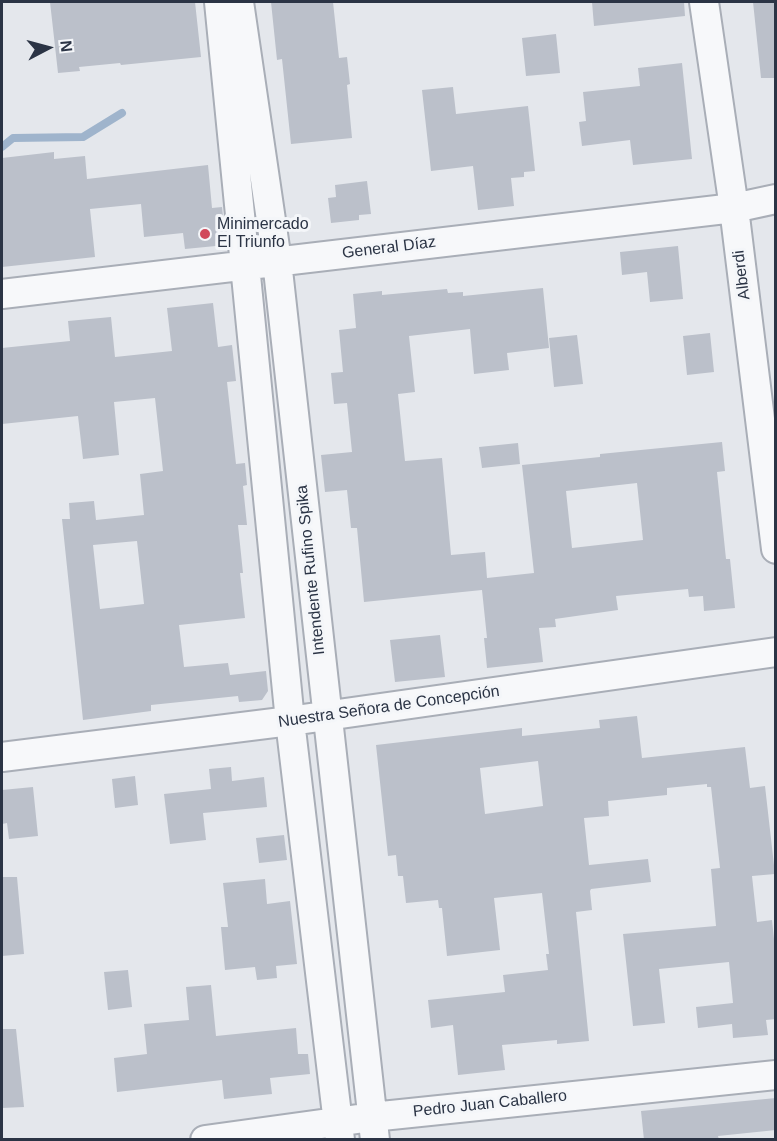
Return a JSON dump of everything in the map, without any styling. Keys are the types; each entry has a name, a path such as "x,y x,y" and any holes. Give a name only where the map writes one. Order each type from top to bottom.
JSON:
{"street":[{"path":"219,2 290,721 338,1130"},
{"name":"Intendente Rufino Spika","path":"239,2 277,261 374,1128"},
{"name":"Alberdi","path":"704,2 734,207 776,549"},
{"name":"General Díaz","path":"2,294 734,207 776,199"},
{"name":"Nuestra Señora de Concepción","path":"2,757 290,721 776,652"},
{"name":"Pedro Juan Caballero","path":"205,1140 374,1128 776,1074"}],"building":[{"path":"50,2 195,2 201,57 79,67 80,71 58,73"},
{"path":"271,2 333,2 339,58 347,57 352,138 291,144 282,59 277,60"},
{"path":"592,2 684,2 685,16 594,26"},
{"path":"753,2 776,2 776,78 761,78"},
{"path":"556,34 560,73 526,76 522,38"},
{"path":"682,63 692,159 633,165 630,140 582,146 579,122 586,121 583,92 640,86 638,68"},
{"path":"453,87 456,114 528,106 535,171 524,172 524,177 511,178 514,206 478,210 473,166 431,171 422,90"},
{"path":"54,152 54,159 85,156 87,179 208,165 212,208 222,207 226,245 185,249 183,233 144,237 141,204 90,209 95,257 2,267 2,158"},
{"path":"367,181 371,214 359,215 359,220 331,223 328,198 336,197 335,185"},
{"path":"678,246 683,299 650,302 647,272 622,275 620,252"},
{"path":"543,288 549,348 507,353 509,370 474,374 470,329 409,336 415,392 398,394 405,461 442,458 451,555 485,552 487,578 534,573 522,465 600,457 600,454 722,442 725,471 717,472 726,559 730,559 735,608 704,611 703,596 689,597 688,589 616,596 618,610 555,619 556,627 539,628 543,662 487,668 484,638 487,638 482,590 364,602 357,528 351,528 347,490 325,492 321,455 352,452 347,403 334,404 331,373 343,372 339,330 356,328 353,294 382,291 382,295 447,289 448,293 463,292 463,296","holes":["637,483 643,540 572,548 566,491"]},
{"path":"213,303 218,347 232,345 236,381 227,382 236,464 245,463 247,485 243,486 247,525 238,525 245,618 179,625 184,667 228,663 230,675 266,671 268,691 262,700 239,702 238,696 151,705 151,711 83,720 62,519 70,519 69,503 94,501 96,520 144,515 140,474 163,471 155,398 114,402 119,455 83,459 78,416 2,424 2,348 70,341 68,321 111,317 115,357 172,351 167,308","holes":["137,541 144,604 100,609 93,545"]},
{"path":"710,333 714,372 687,375 683,336"},
{"path":"577,335 583,384 554,387 549,338"},
{"path":"518,443 520,464 482,468 479,447"},
{"path":"440,635 445,677 395,682 390,640"},
{"path":"637,716 642,758 745,747 750,788 765,786 775,874 752,876 757,922 772,920 776,958 776,1019 766,1020 768,1035 733,1038 732,1024 698,1028 696,1007 733,1003 729,962 659,969 665,1023 633,1026 623,934 716,926 711,869 720,868 711,787 707,787 707,784 667,788 667,795 608,801 609,816 584,818 589,865 648,859 651,882 591,889 592,910 576,912 589,1041 557,1044 557,1040 502,1045 505,1070 458,1075 453,1025 431,1028 428,1000 505,992 503,975 548,970 546,954 549,954 542,893 494,898 500,950 447,956 442,908 439,908 438,900 406,903 403,876 398,876 396,855 388,856 376,745 522,728 522,736 600,728 599,720","holes":["538,761 543,806 485,814 480,768"]},
{"path":"231,767 232,781 264,777 267,807 203,813 206,840 170,844 164,794 211,789 209,769"},
{"path":"135,776 138,805 115,808 112,779"},
{"path":"33,787 38,836 9,839 7,823 2,824 2,790"},
{"path":"284,835 287,860 259,863 256,838"},
{"path":"2,877 17,877 24,954 2,956"},
{"path":"265,879 267,904 290,901 297,964 276,966 277,978 257,980 255,967 225,970 221,927 228,927 223,883"},
{"path":"128,970 132,1007 108,1010 104,972"},
{"path":"211,985 216,1036 296,1028 298,1054 308,1054 310,1074 270,1078 272,1094 224,1099 222,1080 117,1092 114,1058 147,1054 144,1024 189,1020 186,987"},
{"path":"2,1029 16,1029 24,1107 2,1108"},
{"path":"776,1098 776,1130 718,1136 719,1140 644,1140 641,1111"}],"waterway":[{"path":"2,147 13,138 83,137 122,113"}],"place":[{"name":"Minimercado El Triunfo","path":"205,234"}]}
